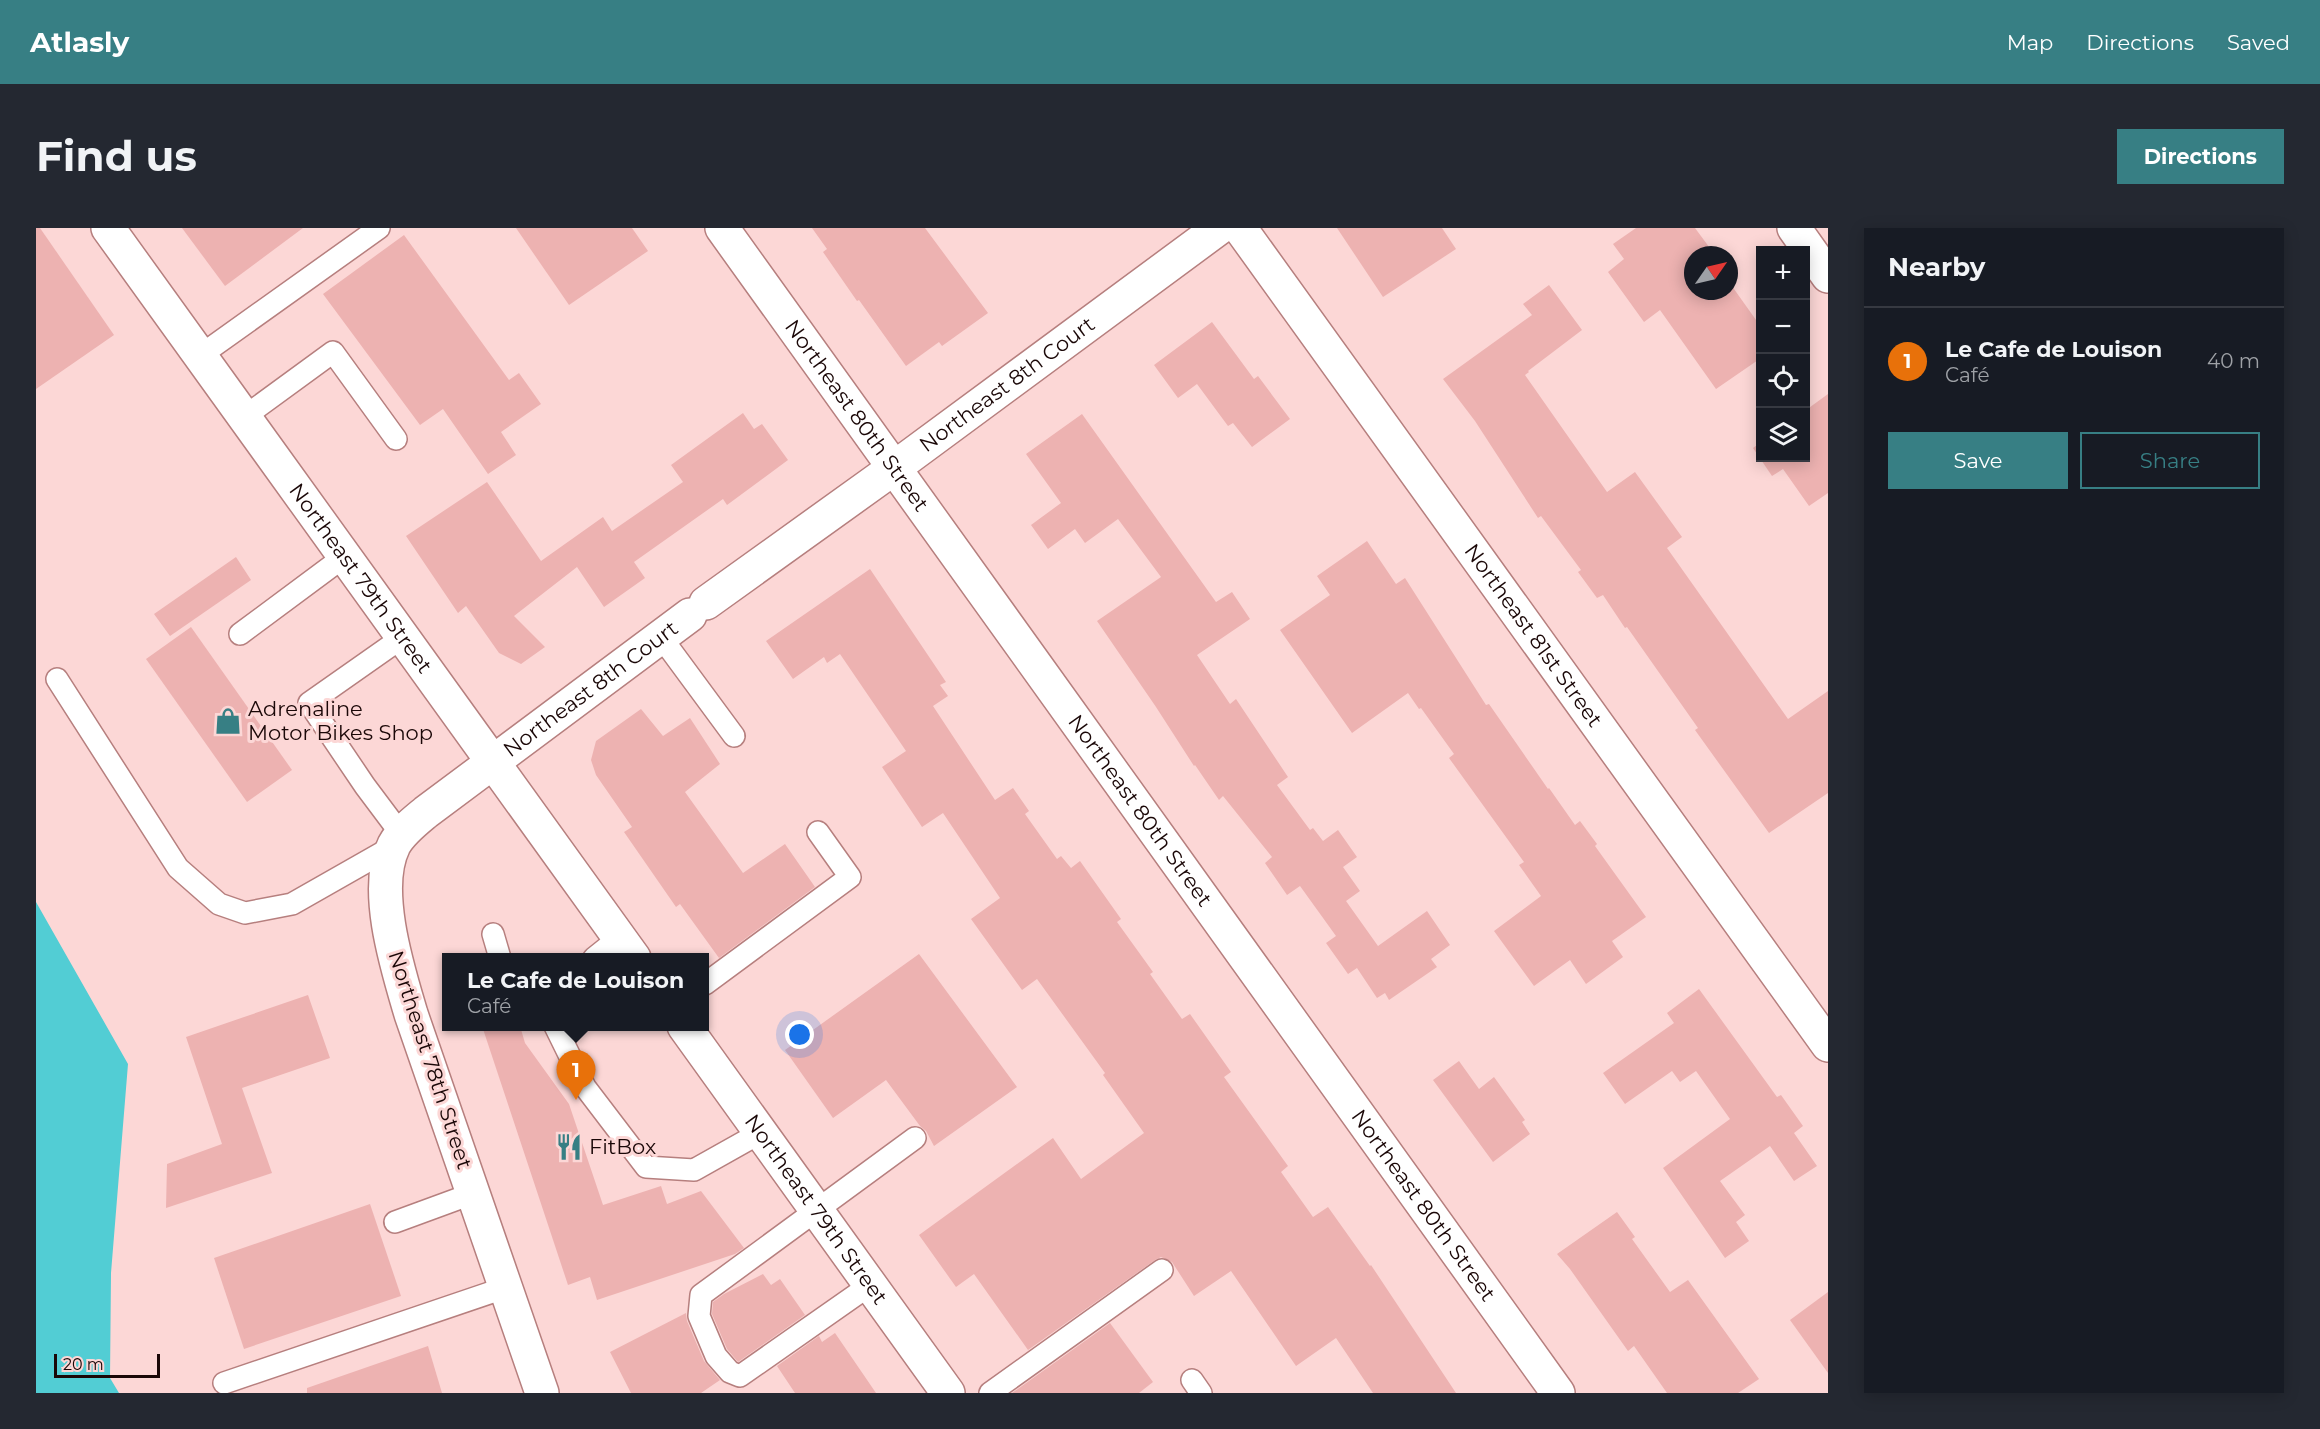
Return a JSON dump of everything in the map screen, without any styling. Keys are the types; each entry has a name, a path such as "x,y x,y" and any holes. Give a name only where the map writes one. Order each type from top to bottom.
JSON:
{"street":[{"name":"Northeast 79th Street","path":"108,228 627,948"},
{"name":"Northeast 80th Street","path":"722,228 1558,1393"},
{"name":"Northeast 8th Court","path":"492,762 1219,228"},
{"name":"Northeast 81st Street","path":"1240,228 1828,1045"},
{"path":"1794,228 1828,276"},
{"path":"397,840 426,812 492,762"},
{"name":"Northeast 78th Street","path":"397,840 388,862 386,877 389,927 394,953 411,1014 542,1393"},
{"name":"Northeast 79th Street","path":"688,1031 948,1393"}],"lane":[{"path":"201,355 379,228"},
{"path":"244,417 333,352 396,440"},
{"path":"240,634 345,556"},
{"path":"57,679 178,867 219,904 244,913 292,904 397,840 365,786 309,703 403,637"},
{"path":"662,637 734,736"},
{"path":"709,981 850,876 818,832"},
{"path":"493,934 499,953"},
{"path":"609,953 627,948"},
{"path":"557,1031 585,1087 646,1167 694,1170 760,1133"},
{"path":"870,1285 740,1376 730,1372 716,1356 699,1316 701,1295 915,1138"},
{"path":"395,1222 474,1193"},
{"path":"990,1393 1162,1270"},
{"path":"224,1383 507,1287"}],"water":[{"path":"36,902 128,1064 111,1273 110,1378 119,1393 36,1393"}],"building":[{"path":"36,228 40,228 114,335 36,389"},
{"path":"182,228 303,228 225,286"},
{"path":"516,228 632,228 648,251 569,305"},
{"path":"812,228 925,228 988,313 942,346 939,342 906,366 823,252 827,249"},
{"path":"1337,228 1442,228 1456,249 1383,297"},
{"path":"1636,228 1695,228 1708,246 1684,246 1684,300 1738,300 1738,295 1756,320 1756,361 1716,389 1660,310 1644,322 1608,272 1624,259 1613,244"},
{"path":"404,235 509,380 519,373 541,404 501,432 516,455 488,474 443,409 420,425 323,294"},
{"path":"1549,285 1582,330 1525,375 1607,492 1635,472 1682,537 1667,548 1788,719 1828,691 1828,793 1769,833 1695,730 1698,728 1627,627 1625,628 1603,595 1597,598 1578,572 1581,570 1541,516 1538,518 1475,421 1443,379 1532,315 1523,304"},
{"path":"1212,322 1254,379 1258,376 1290,419 1252,447 1233,423 1228,426 1197,384 1178,398 1154,365"},
{"path":"1828,394 1828,493 1809,506 1783,469 1772,476 1762,462 1810,462 1810,407"},
{"path":"743,413 754,429 762,424 788,460 727,505 723,499 634,562 645,578 604,607 577,567 514,616 545,647 521,664 499,653 466,606 458,613 406,536 487,482 541,561 603,517 612,531 683,482 671,465"},
{"path":"1082,414 1216,602 1232,592 1250,619 1197,655 1230,704 1236,699 1288,777 1277,785 1310,830 1313,828 1323,841 1338,830 1357,857 1343,867 1360,891 1346,901 1378,946 1427,911 1450,945 1431,959 1437,967 1389,1000 1385,993 1377,998 1357,968 1348,974 1326,943 1336,936 1300,886 1287,895 1265,863 1272,857 1223,796 1219,800 1097,621 1161,577 1118,519 1085,543 1075,529 1048,549 1031,525 1061,503 1026,454"},
{"path":"1367,541 1396,584 1405,578 1486,705 1489,704 1575,825 1580,821 1597,844 1595,846 1646,917 1612,941 1623,957 1586,984 1570,960 1534,986 1494,931 1541,896 1519,865 1524,862 1449,758 1454,754 1421,708 1419,709 1408,693 1352,733 1280,630 1330,595 1317,576"},
{"path":"236,557 251,580 170,636 154,614"},
{"path":"870,569 946,682 940,685 948,696 933,706 995,800 1013,788 1029,811 1025,814 1057,859 1061,856 1071,868 1080,861 1121,919 1117,922 1153,972 1150,974 1182,1019 1190,1014 1231,1072 1224,1077 1288,1166 1281,1172 1313,1217 1328,1207 1371,1265 1456,1393 1373,1393 1336,1338 1296,1366 1231,1271 1194,1296 1172,1262 1161,1257 1028,1350 974,1274 956,1287 919,1235 1053,1138 1081,1179 1144,1133 1103,1075 1105,1073 1037,979 1022,990 971,919 1000,898 943,813 922,827 882,767 906,751 840,654 827,663 824,657 793,679 766,641"},
{"path":"191,627 292,770 247,802 146,659"},
{"path":"641,709 663,736 690,718 720,764 685,792 743,873 785,844 815,887 719,958 680,904 676,907 624,832 632,827 596,775 591,760 596,741"},
{"path":"919,954 1017,1087 934,1146 926,1131 886,1080 833,1118 785,1050"},
{"path":"1699,989 1777,1097 1781,1095 1803,1126 1794,1133 1817,1166 1794,1181 1770,1146 1720,1181 1745,1215 1736,1222 1749,1241 1725,1258 1663,1168 1730,1119 1696,1071 1680,1082 1672,1071 1625,1104 1603,1073 1674,1023 1667,1013"},
{"path":"308,995 330,1058 242,1088 272,1173 166,1208 167,1164 222,1144 186,1037"},
{"path":"484,1031 521,1031 525,1043 569,1104 603,1205 661,1186 667,1204 701,1191 744,1248 735,1254 597,1300 590,1277 568,1285"},
{"path":"1459,1061 1479,1089 1494,1077 1525,1120 1522,1122 1530,1134 1493,1162 1433,1080"},
{"path":"370,1204 401,1296 244,1349 214,1258"},
{"path":"1617,1212 1635,1237 1632,1239 1670,1292 1688,1280 1759,1379 1738,1393 1667,1393 1634,1346 1628,1351 1557,1254"},
{"path":"763,1274 771,1285 780,1279 805,1315 738,1362 727,1349 712,1314 713,1302"},
{"path":"1828,1292 1828,1373 1790,1320"},
{"path":"686,1313 687,1321 704,1361 720,1380 701,1393 631,1393 610,1352"},
{"path":"1110,1323 1153,1382 1139,1393 1012,1393"},
{"path":"835,1333 876,1393 795,1393 777,1366 819,1336 822,1342"},
{"path":"428,1346 442,1393 307,1393 307,1388"}],"place":[{"name":"Adrenaline Motor Bikes Shop","path":"228,721"},
{"name":"Le Cafe de Louison","path":"576,1100"},
{"name":"FitBox","path":"569,1147"}]}
